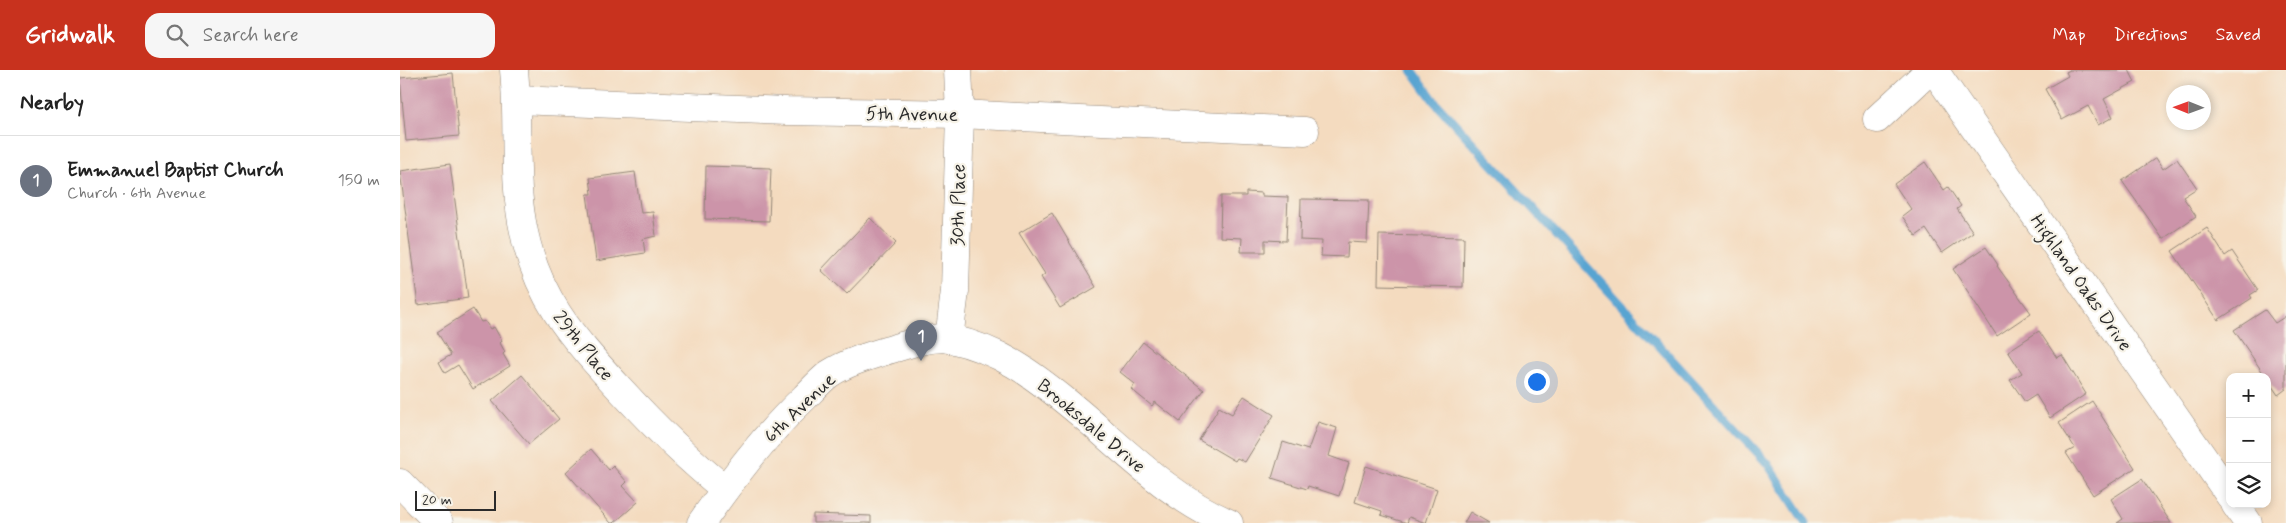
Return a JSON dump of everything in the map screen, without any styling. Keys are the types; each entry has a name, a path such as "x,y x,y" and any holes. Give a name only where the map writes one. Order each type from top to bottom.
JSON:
{"street":[{"name":"29th Place","path":"514,70 518,100 518,189 522,222 529,254 555,313 574,340 664,437 685,457 725,489"},
{"name":"30th Place","path":"949,339 955,291 960,114 958,70"},
{"path":"1877,119 1932,70"},
{"name":"Highland Oaks Drive","path":"1932,70 2226,490"},
{"name":"5th Avenue","path":"518,100 960,114 1305,131"},
{"name":"6th Avenue","path":"725,489 781,420 829,375 858,359 920,341 949,339"},
{"name":"Brooksdale Drive","path":"949,339 986,350 1017,363 1070,404 1170,489 1229,523"},
{"path":"400,483 439,523"},
{"path":"701,523 725,489"},
{"path":"2239,508 2248,523"}],"building":[{"path":"2070,70 2129,70 2135,82 2104,99 2113,117 2098,125 2088,106 2062,120 2045,89 2068,76 2066,72"},
{"path":"453,73 459,136 406,141 400,78"},
{"path":"2156,158 2163,169 2177,159 2197,188 2183,197 2196,216 2163,239 2122,181"},
{"path":"1925,162 1944,190 1948,187 1961,206 1957,209 1973,232 1942,253 1926,229 1916,236 1902,216 1911,209 1894,184"},
{"path":"450,164 468,298 418,305 400,171"},
{"path":"706,166 771,168 769,221 705,219"},
{"path":"635,172 641,213 653,212 656,236 643,239 645,253 596,261 587,194 592,194 590,178"},
{"path":"1246,192 1262,193 1262,196 1288,197 1286,241 1265,240 1265,252 1241,252 1242,238 1220,237 1221,196 1246,196"},
{"path":"1301,199 1369,200 1367,243 1348,242 1347,257 1321,256 1322,241 1300,240"},
{"path":"1052,213 1096,287 1060,308 1041,277 1045,274 1019,233"},
{"path":"870,218 896,243 847,294 821,270"},
{"path":"2207,228 2225,256 2232,251 2258,290 2250,295 2252,298 2218,320 2172,251"},
{"path":"1379,235 1464,237 1463,287 1378,285"},
{"path":"1986,247 1997,266 2031,313 1997,336 1953,269"},
{"path":"473,309 481,322 485,321 490,329 494,327 502,341 500,343 505,352 503,354 510,366 473,389 458,365 445,373 439,362 451,355 437,332"},
{"path":"2265,310 2275,323 2286,316 2286,389 2278,395 2271,385 2271,373 2263,373 2234,330"},
{"path":"2039,331 2057,358 2062,355 2086,394 2050,418 2036,395 2025,402 2010,380 2022,373 2008,351"},
{"path":"1143,342 1204,390 1180,422 1155,402 1152,406 1131,389 1135,384 1120,372"},
{"path":"522,375 559,419 529,444 492,401"},
{"path":"1244,396 1274,415 1245,462 1237,458 1235,461 1199,440 1219,407 1232,414"},
{"path":"2092,401 2135,468 2093,495 2066,453 2075,448 2059,423"},
{"path":"1318,422 1337,428 1329,456 1349,463 1339,496 1308,486 1307,489 1272,478 1283,442 1308,450"},
{"path":"591,449 609,470 613,466 627,482 623,486 638,502 614,523 611,523 566,472"},
{"path":"1366,466 1437,489 1426,523 1409,517 1407,523 1381,515 1382,511 1355,502"},
{"path":"2142,479 2171,523 2117,523 2123,519 2111,499"},
{"path":"1470,512 1489,523 1464,523"},
{"path":"813,514 871,516 871,523 813,523"}],"waterway":[{"path":"1412,70 1435,102 1768,464 1806,523"}],"place":[{"name":"Emmanuel Baptist Church","path":"921,361"}]}
